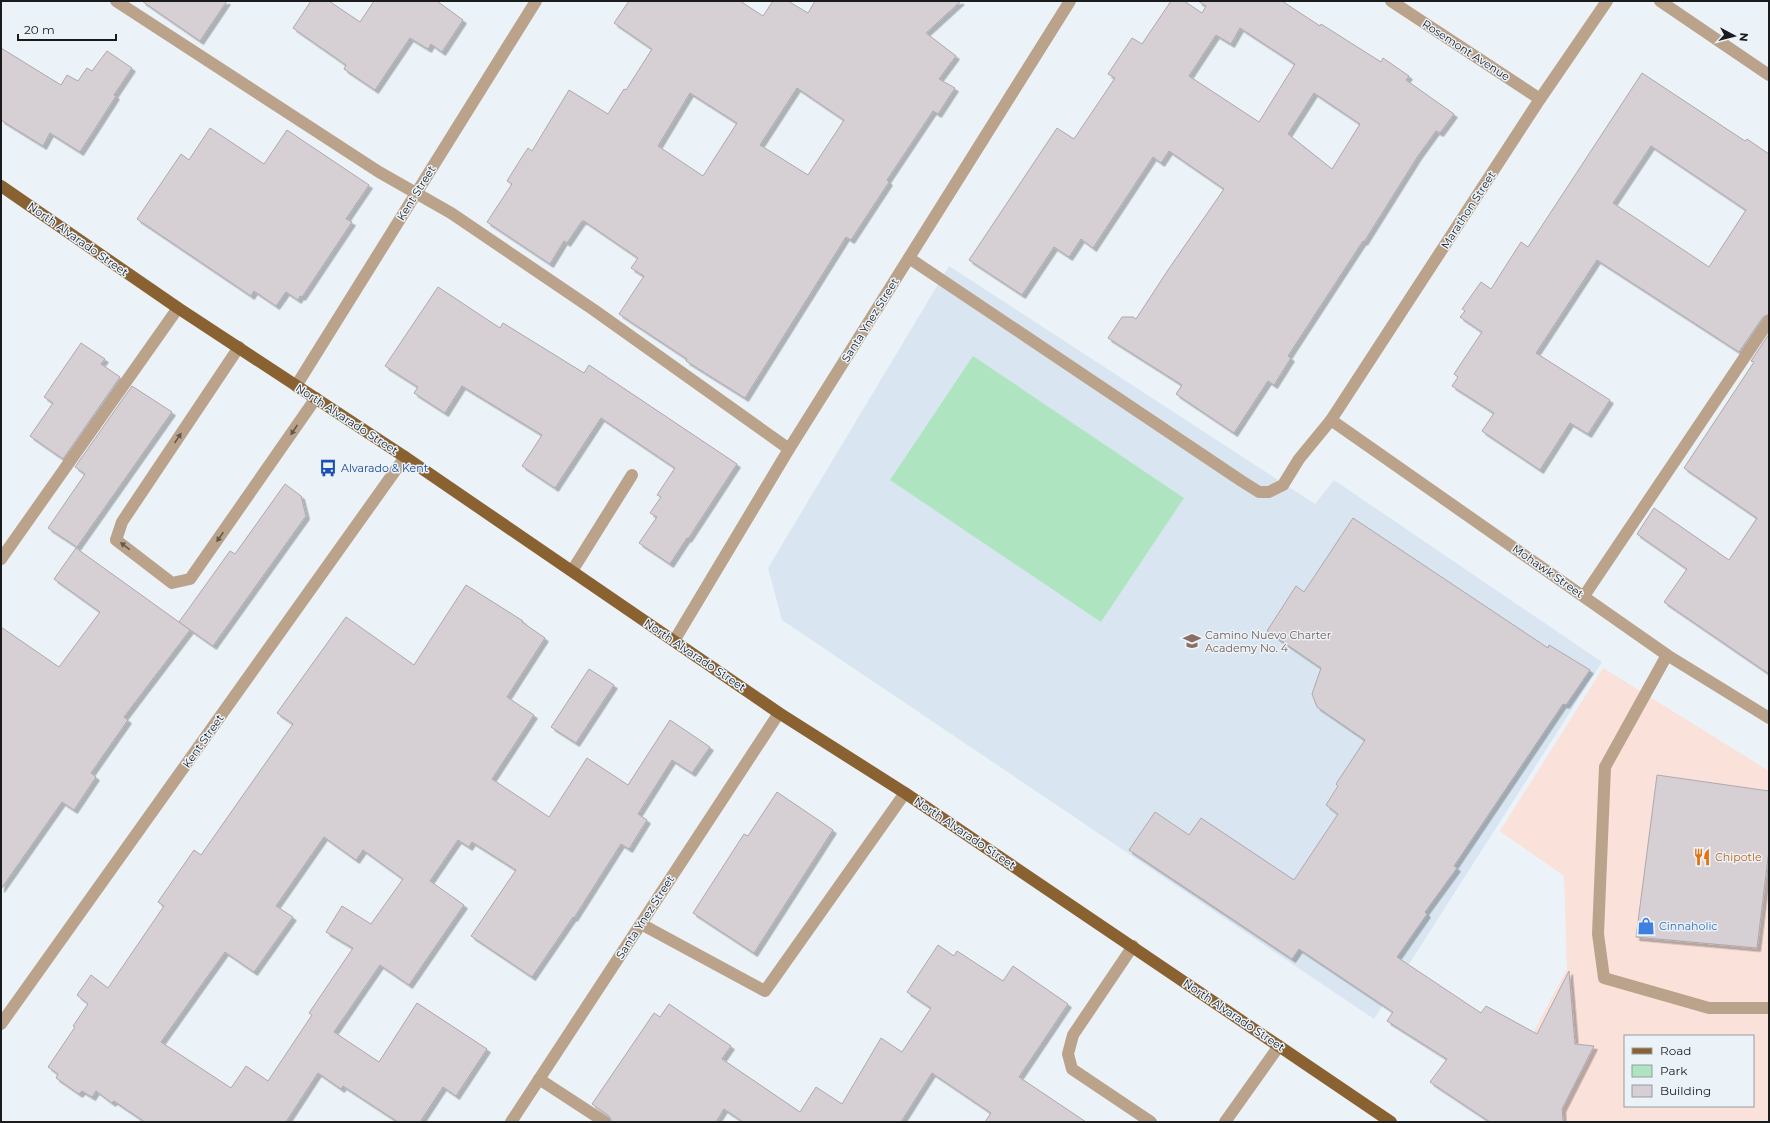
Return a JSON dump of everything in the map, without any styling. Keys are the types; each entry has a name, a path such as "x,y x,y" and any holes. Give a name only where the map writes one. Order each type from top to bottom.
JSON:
{"main road":[{"name":"North Alvarado Street","path":"1,186 178,308 405,457 779,712 905,793 1391,1122"}],"street":[{"path":"116,1 379,172 451,213 594,310 789,449"},
{"name":"Kent Street","path":"296,386 536,1"},
{"name":"Santa Ynez Street","path":"674,641 789,449 1070,1"},
{"name":"Rosemont Avenue","path":"1391,1 1540,99"},
{"name":"Marathon Street","path":"909,258 1259,492 1269,492 1283,485 1299,459 1331,420 1540,99 1607,1"},
{"path":"1660,1 1769,75"},
{"path":"1,559 178,308"},
{"path":"1584,596 1769,321"},
{"path":"239,347 122,522 116,540 172,583 190,579 316,398"},
{"name":"Mohawk Street","path":"1331,420 1667,655 1769,718"},
{"name":"Kent Street","path":"1,1024 405,457"},
{"path":"572,571 632,474"},
{"path":"1667,655 1605,767 1598,934 1604,978 1709,1008 1769,1008"},
{"name":"Santa Ynez Street","path":"511,1122 779,712"},
{"path":"641,924 765,992 905,793"},
{"path":"1133,946 1073,1035 1068,1054 1072,1069 1151,1122"},
{"path":"1225,1122 1279,1046"},
{"path":"539,1079 606,1122"}],"shaded area":[{"name":"Camino Nuevo Charter Academy No. 4","path":"949,266 1315,504 1334,480 1602,662 1374,1019 782,620 768,568"},
{"path":"1603,668 1769,771 1769,1122 1502,1122 1490,1114 1567,969 1564,876 1500,831"}],"green space":[{"path":"973,356 1184,498 1101,622 890,480"}],"building":[{"path":"142,1 227,1 200,41"},
{"path":"311,1 329,1 360,22 374,1 437,1 463,20 442,52 431,44 428,49 410,38 375,90 344,69 346,65 293,28"},
{"path":"629,1 740,1 763,16 773,1 788,1 808,13 815,1 961,1 926,33 956,56 939,79 955,88 938,114 933,111 887,180 889,182 851,240 846,237 745,398 686,361 687,359 619,314 644,276 631,268 638,258 584,221 582,221 567,243 564,241 550,264 487,222 512,184 507,181 528,148 532,151 569,90 608,114 624,89 626,90 652,49 614,23","holes":["797,88 844,120 808,175 760,145","690,93 737,123 703,176 658,146"]},
{"path":"1171,1 1184,1 1202,13 1206,6 1198,1 1282,1 1320,26 1321,24 1381,62 1383,58 1409,76 1406,80 1454,114 1440,133 1436,131 1418,156 1364,242 1363,241 1288,356 1291,358 1274,385 1268,381 1234,433 1176,394 1182,385 1108,338 1122,317 1133,317 1136,319 1224,189 1169,151 1161,163 1153,157 1093,248 1081,239 1069,257 1054,247 1022,295 969,260 1057,128 1074,139 1115,78 1108,74 1132,38 1142,44","holes":["1240,28 1295,64 1259,122 1189,76 1216,35 1231,44","1314,93 1360,124 1332,169 1288,134"]},
{"path":"1,48 61,85 67,75 78,81 87,68 92,71 107,51 132,68 80,152 50,133 43,146 1,120"},
{"path":"1642,73 1745,141 1747,139 1769,154 1769,314 1763,317 1739,352 1597,260 1536,353 1610,400 1588,434 1570,423 1540,470 1482,431 1494,413 1452,386 1458,377 1454,374 1482,332 1460,317 1465,311 1462,309 1481,282 1491,289 1521,242 1528,247","holes":["1651,146 1746,210 1709,267 1613,203"]},
{"path":"210,128 264,164 287,130 369,185 346,219 352,222 302,297 300,296 298,300 286,292 276,306 254,291 251,296 137,219 181,154 189,160"},
{"path":"438,287 500,328 503,323 584,373 589,365 737,464 670,564 639,543 657,517 650,513 661,497 657,495 675,468 601,418 555,488 522,466 542,435 462,386 445,413 414,393 418,387 385,366"},
{"path":"1769,334 1769,674 1664,602 1687,569 1637,534 1654,508 1729,560 1757,518 1684,468 1754,362 1751,361"},
{"path":"81,343 105,359 101,364 120,377 63,459 30,436 53,403 44,397"},
{"path":"132,386 172,412 77,547 48,528 85,474 75,467"},
{"path":"285,484 301,496 306,516 213,646 179,622 230,551 235,554"},
{"path":"1353,518 1548,648 1549,645 1590,670 1566,705 1563,704 1454,866 1457,868 1425,912 1427,914 1397,957 1481,1013 1486,1006 1537,1034 1569,971 1575,1044 1594,1046 1562,1109 1563,1122 1490,1122 1430,1082 1447,1059 1387,1021 1393,1012 1299,949 1292,959 1129,850 1155,812 1189,835 1201,818 1294,880 1338,814 1326,805 1338,786 1336,784 1365,740 1317,707 1312,694 1321,668 1267,631 1296,586 1304,592"},
{"path":"76,548 190,630 124,717 128,720 91,773 96,777 74,810 62,802 1,889 1,627 59,667 100,612 54,579"},
{"path":"466,585 523,621 522,622 545,638 507,697 534,715 492,779 549,817 587,758 628,785 670,720 710,747 692,773 672,760 638,814 647,820 629,849 621,844 574,918 573,917 532,977 471,936 516,870 472,842 469,847 458,840 430,881 464,905 409,985 380,965 334,1032 379,1062 417,1003 487,1049 456,1096 443,1087 420,1122 398,1122 343,1086 341,1089 318,1073 286,1122 145,1122 114,1101 112,1103 96,1091 92,1097 82,1091 79,1094 56,1078 58,1074 48,1067 75,1027 73,1026 88,1004 77,995 91,975 108,988 164,906 158,902 194,850 201,855 293,724 277,713 346,617 414,665","holes":["324,837 356,860 363,850 403,879 371,924 342,906 326,932 353,948 309,1013 312,1015 268,1081 246,1066 231,1088 161,1042 225,952 254,972 293,917 276,906"]},
{"path":"589,669 614,685 576,743 551,727"},
{"path":"1657,775 1769,791 1769,850 1757,948 1636,937"},
{"path":"777,792 833,830 754,953 693,913 744,834 748,836"},
{"path":"938,945 954,956 957,951 1003,981 1013,966 1068,1004 1019,1077 1086,1122 985,1122 991,1113 932,1073 901,1122 743,1122 724,1109 716,1122 612,1122 609,1116 592,1104 654,1013 660,1017 669,1004 731,1046 722,1059 800,1112 816,1087 842,1104 881,1038 902,1052 931,1008 907,992"}],"place":[{"name":"Alvarado & Kent","path":"328,468"},
{"name":"Camino Nuevo Charter Academy No. 4","path":"1192,641"},
{"name":"Chipotle","path":"1702,857"},
{"name":"Cinnaholic","path":"1646,926"}]}
